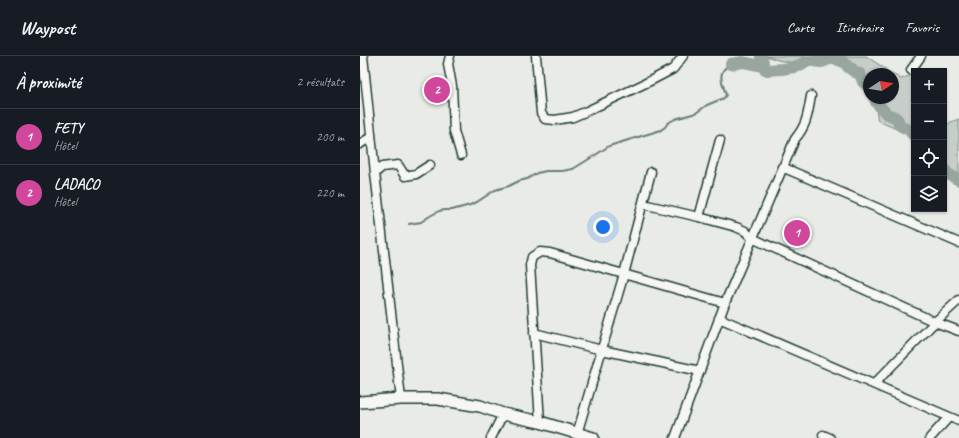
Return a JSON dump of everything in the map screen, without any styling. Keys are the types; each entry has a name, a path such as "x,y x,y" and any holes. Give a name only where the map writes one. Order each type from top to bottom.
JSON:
{"street":[{"path":"363,56 401,398"},
{"path":"450,56 448,64 452,86 454,131 462,155"},
{"path":"536,56 541,112 545,119 555,120 574,117 650,81 673,69 683,56"},
{"path":"912,68 921,56"},
{"path":"675,438 725,303 752,238 795,138 801,132 806,123 811,96"},
{"path":"360,144 371,137"},
{"path":"699,217 720,140"},
{"path":"375,173 382,167 398,165 405,176 416,174 430,166"},
{"path":"782,167 959,243"},
{"path":"577,434 624,274 651,172"},
{"path":"643,204 699,217 744,230 752,238 935,322 959,331"},
{"path":"540,422 530,265 532,257 540,252 550,253 725,303"},
{"path":"874,384 935,322 959,300"},
{"path":"720,318 959,421"},
{"path":"534,333 602,350 700,371"},
{"path":"360,402 401,398 438,399 480,406 503,414 540,422 593,438"},
{"path":"491,438 503,414"},
{"path":"930,438 949,417"}],"shaded area":[{"path":"767,56 866,56 884,68 863,68 863,78 855,64 830,61 789,62"},
{"path":"911,75 911,138 908,134 878,121 875,104 899,104 899,78 901,79"},
{"path":"959,119 959,182 947,178 947,125"}],"waterway":[{"path":"761,56 763,62 762,66 767,70 795,67 810,61 823,62 830,59 838,60 860,74 863,82"},
{"path":"731,64 743,62 762,66"},
{"path":"409,224 421,222 439,211 452,210 470,205 495,190 527,179 537,173 573,169 609,146 661,130 675,119 696,113 707,105 724,98 726,95 721,78 723,71 731,64"},
{"path":"878,104 887,114 895,117 901,126 911,132"},
{"path":"947,173 959,180"}],"place":[{"name":"LADACO","path":"437,90"},
{"name":"FETY","path":"797,233"}]}
